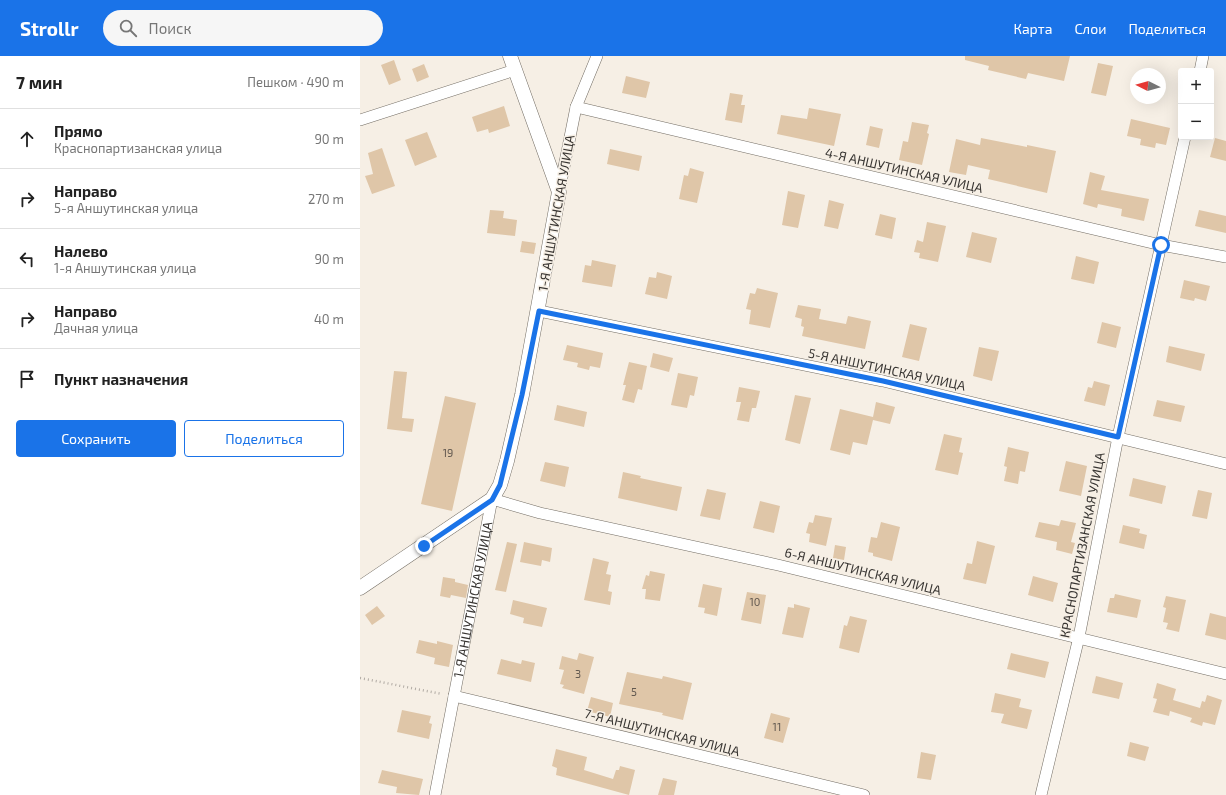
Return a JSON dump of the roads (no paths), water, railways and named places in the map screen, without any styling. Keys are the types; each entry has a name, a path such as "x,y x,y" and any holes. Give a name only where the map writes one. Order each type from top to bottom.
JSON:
{"street":[{"path":"510,56 559,192"},
{"name":"1-Я АНШУТИНСКАЯ УЛИЦА","path":"435,795 492,500 500,485 507,461 539,311 559,192 576,107 597,56"},
{"path":"1201,68 1203,56"},
{"path":"360,120 515,70"},
{"name":"4-Я АНШУТИНСКАЯ УЛИЦА","path":"576,107 1161,245 1226,258"},
{"name":"КРАСНОПАРТИЗАНСКАЯ УЛИЦА","path":"1041,795 1079,637 1118,437 1184,140"},
{"name":"5-Я АНШУТИНСКАЯ УЛИЦА","path":"539,311 883,381 1226,464"},
{"path":"360,588 492,500"},
{"name":"6-Я АНШУТИНСКАЯ УЛИЦА","path":"492,500 540,513 778,565 1226,674"},
{"name":"7-Я АНШУТИНСКАЯ УЛИЦА","path":"454,696 864,795"}]}
